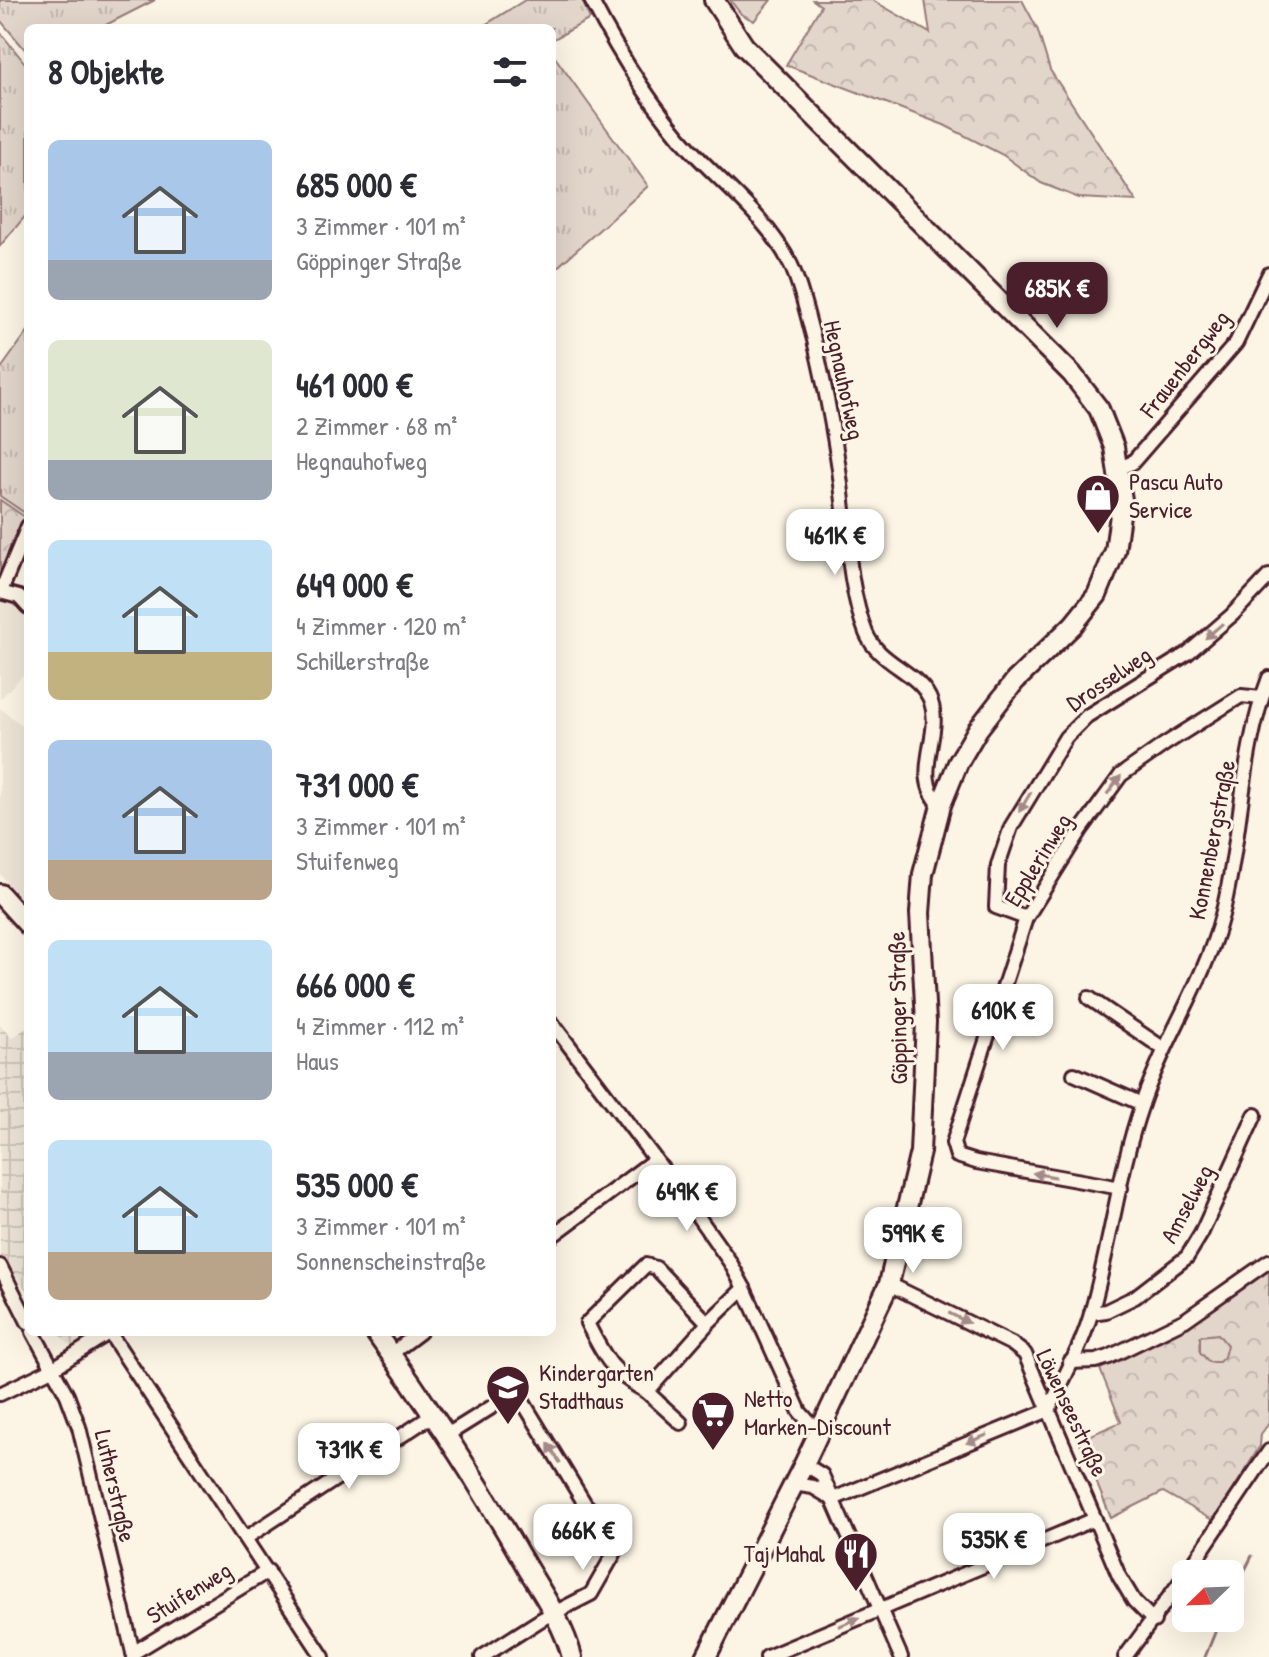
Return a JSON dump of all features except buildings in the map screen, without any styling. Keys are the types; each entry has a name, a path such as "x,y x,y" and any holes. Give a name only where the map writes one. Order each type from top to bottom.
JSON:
{"main road":[{"name":"Göppinger Straße","path":"706,1657 804,1464 889,1284 920,1152 926,1022 920,913 923,874 941,805 958,763 997,702 1073,625 1097,595 1115,551 1122,500 1114,447 1099,409 1072,374 744,46 714,0"},
{"path":"0,894 24,921"},
{"path":"378,1336 447,1435 553,1613 572,1657"}],"street":[{"name":"Hegnauhofweg","path":"591,0 657,107 692,150 773,234 791,266 804,299 825,387 837,446 849,552 866,632 872,645 927,692 933,705 926,773 931,796 941,805"},
{"name":"Frauenbergweg","path":"1118,468 1132,463 1236,343 1269,274"},
{"path":"24,535 0,592 19,597 24,603"},
{"name":"Drosselweg","path":"1026,918 996,907 998,865 1011,827 1066,737 1087,716 1188,653 1232,615 1269,576"},
{"name":"Konnenbergstraße","path":"1049,1410 1091,1313 1142,1104 1164,1049 1213,948 1233,874 1238,825 1261,698 1269,678"},
{"name":"Epplerinweg","path":"1121,1188 1035,1174 957,1156 953,1143 1026,918 1081,830 1121,775 1241,696 1261,698"},
{"path":"1089,998 1164,1049"},
{"path":"556,1028 692,1208 744,1288 800,1412 819,1427"},
{"path":"1074,1074 1142,1104"},
{"name":"Amselweg","path":"1091,1313 1106,1311 1135,1297 1187,1257 1201,1234 1255,1115"},
{"path":"556,1233 654,1160"},
{"path":"1070,1362 1109,1357 1185,1320 1269,1261"},
{"path":"681,1423 647,1392 623,1379 602,1354 587,1323 646,1265 656,1268 708,1323"},
{"path":"0,1266 24,1314"},
{"name":"Löwenseestraße","path":"889,1284 1012,1344 1025,1354 1119,1576 1134,1601 1154,1621"},
{"path":"647,1392 708,1323 744,1288"},
{"name":"Lutherstraße","path":"35,1336 67,1395 79,1427 134,1655"},
{"path":"0,1394 52,1369 103,1336"},
{"path":"112,1336 323,1657"},
{"path":"391,1354 415,1336"},
{"path":"447,1435 511,1395 520,1397 585,1504 620,1532 615,1552 591,1594 553,1613 482,1657"},
{"path":"833,1499 1049,1410"},
{"name":"Stuifenweg","path":"246,1538 433,1415"},
{"path":"1195,1560 1269,1451"},
{"path":"804,1464 822,1475 901,1657"},
{"path":"793,1484 813,1487 833,1499"},
{"path":"767,1657 1095,1519"},
{"name":"Stuifenweg","path":"134,1655 268,1571"},
{"path":"1125,1657 1172,1595"}],"shaded area":[{"path":"0,496 24,512 24,531 11,581 24,602 24,674 0,699"},
{"path":"0,708 24,727 24,896 21,899 0,874"},
{"path":"0,1025 12,1038 24,1030 24,1287 0,1254"},
{"path":"60,1336 93,1336 81,1345 70,1345"}],"green space":[{"path":"0,0 155,0 108,24 24,24 24,48 0,20"},
{"path":"525,0 582,0 590,19 556,38 556,24 486,24"},
{"path":"730,0 771,0 754,21 741,14"},
{"path":"813,0 872,0 930,33 925,0 1022,0 1037,28 1050,70 1136,201 1079,198 1041,183 1003,155 944,125 786,65 821,6"},
{"path":"0,32 24,62 24,218 0,246"},
{"path":"556,59 648,186 556,268"},
{"path":"24,337 24,512 0,496 0,370"},
{"path":"0,500 24,516 24,528 0,579"},
{"path":"1269,1271 1269,1423 1261,1434 1260,1446 1214,1521 1163,1492 1111,1518 1079,1440 1121,1422 1100,1369 1162,1340"},
{"path":"1218,1334 1227,1345 1224,1357 1219,1362 1209,1362 1200,1352 1200,1336"}],"waterway":[{"path":"1244,1572 1252,1556"},
{"path":"1205,1657 1215,1632"}],"place":[{"name":"Pascu Auto Service","path":"1098,535"},
{"name":"Kindergarten Stadthaus","path":"508,1426"},
{"name":"Netto Marken-Discount","path":"713,1452"},
{"name":"Taj Mahal","path":"856,1593"}]}
